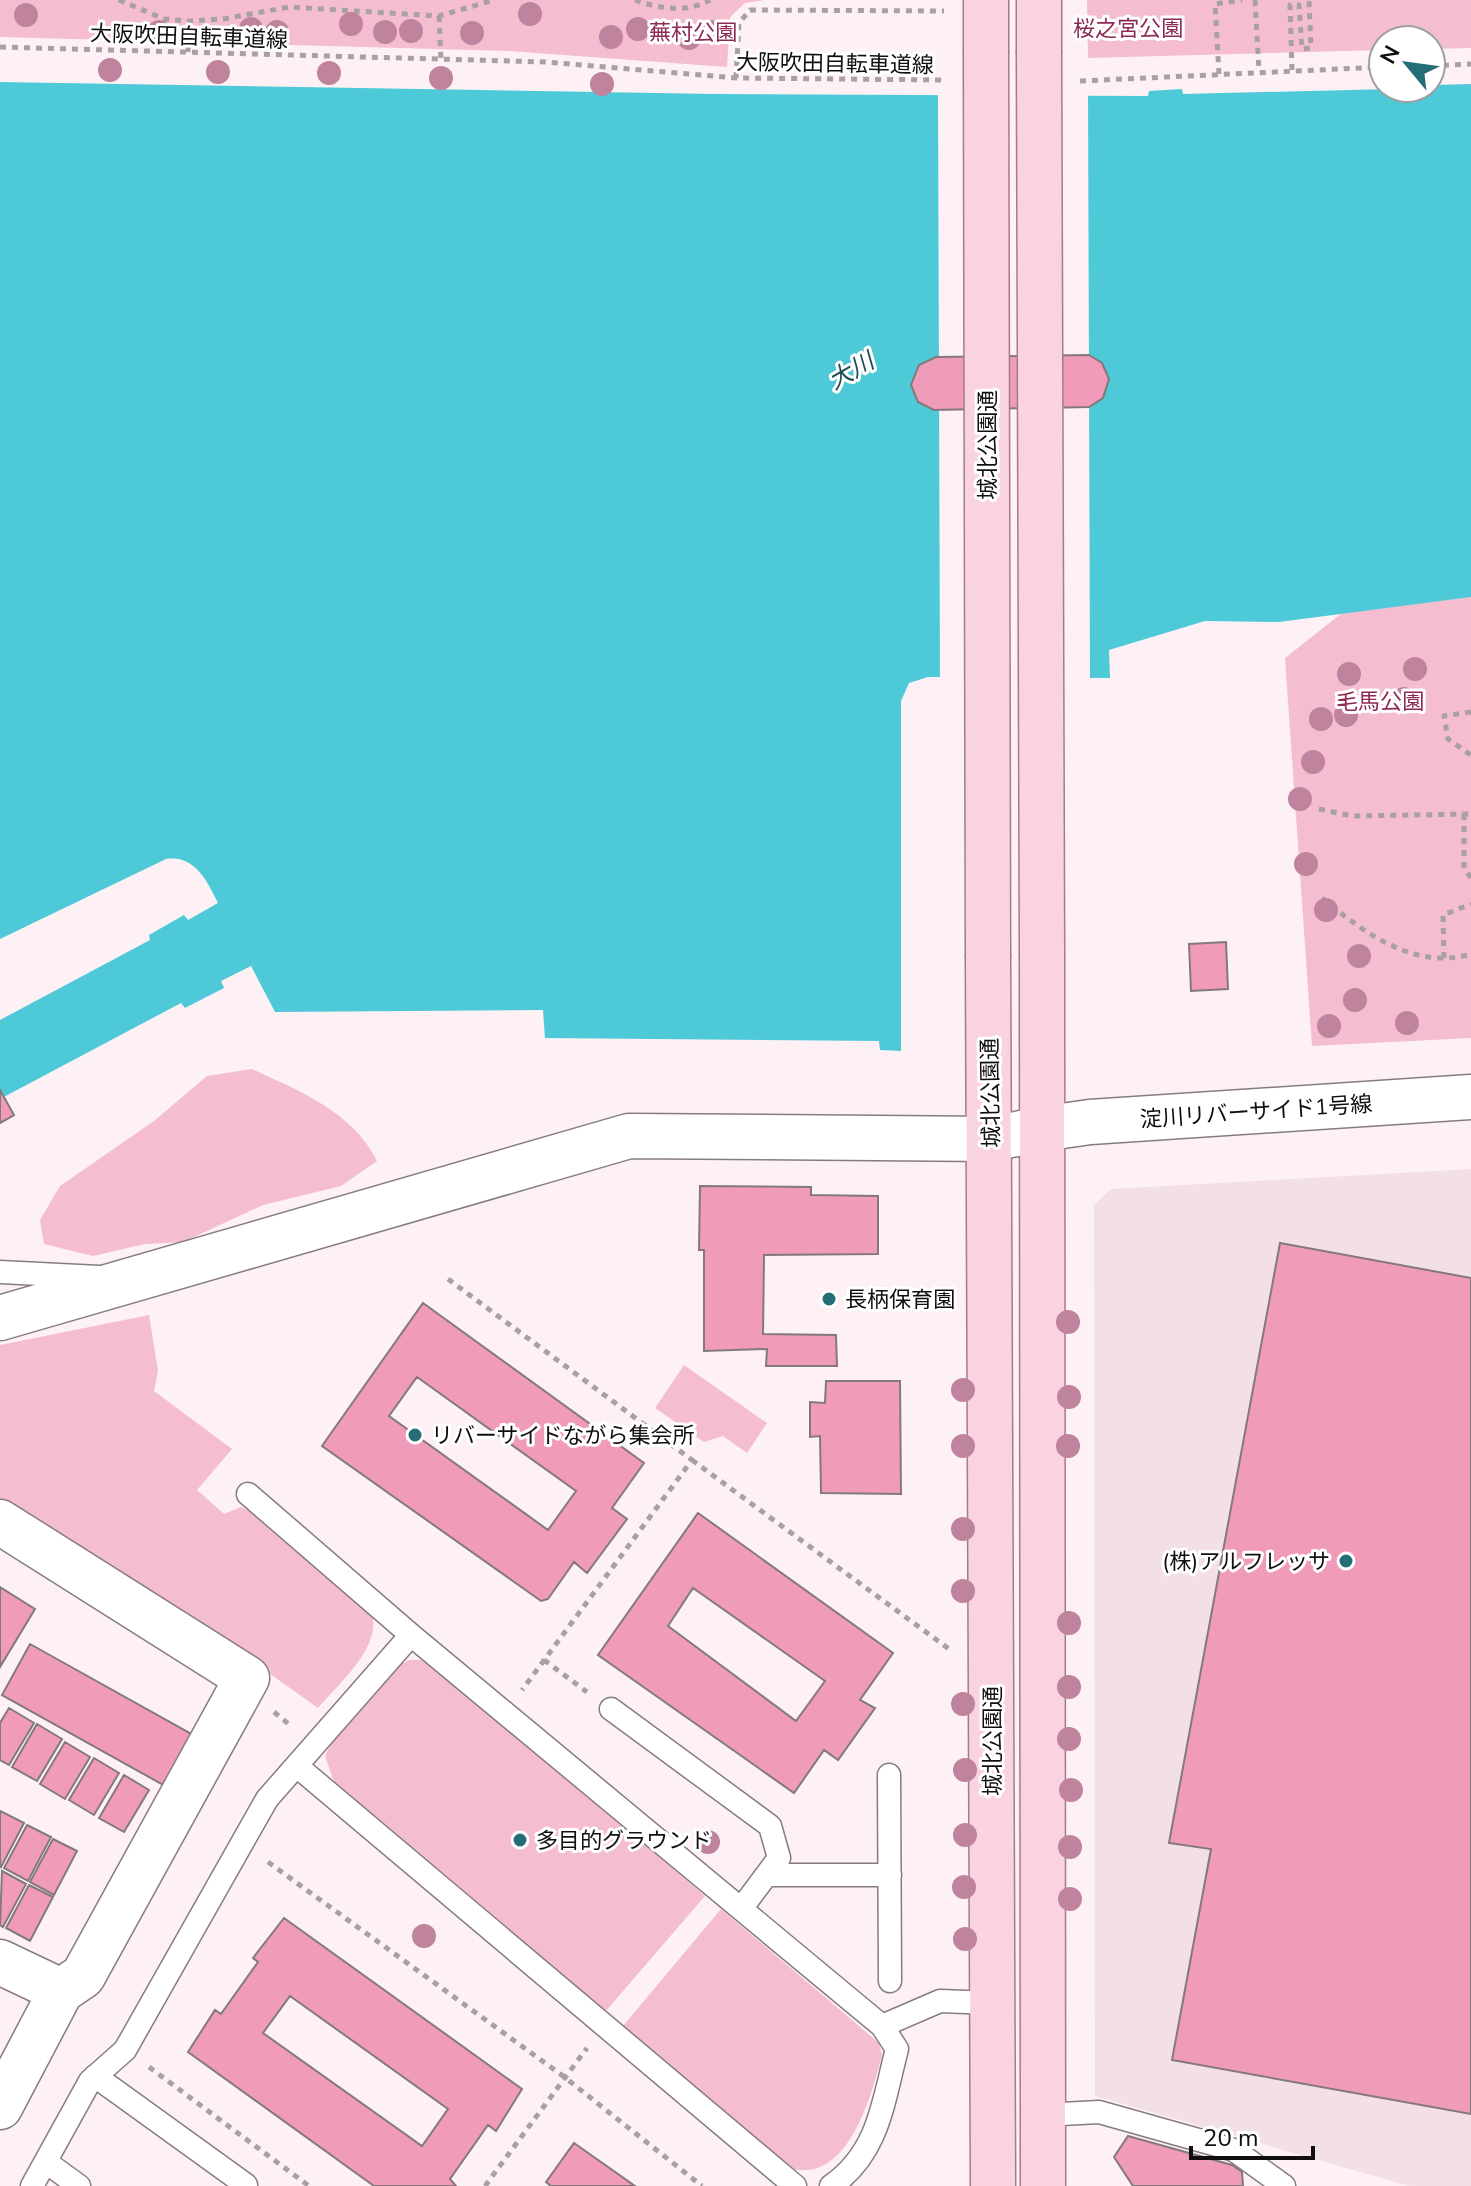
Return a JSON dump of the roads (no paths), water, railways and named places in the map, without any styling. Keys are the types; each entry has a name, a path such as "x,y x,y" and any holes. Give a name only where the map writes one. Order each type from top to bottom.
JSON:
{"main road":[{"path":"1039,0 1043,2186"},
{"name":"城北公園通","path":"968,6 986,51 993,2186"}],"street":[{"name":"淀川リバーサイド1号線","path":"0,1318 629,1136 991,1139 1090,1122 1471,1097"},
{"path":"0,1522 247,1678 83,1976 61,1991 0,2107"},
{"path":"0,1962 61,1991"}],"lane":[{"path":"0,1272 134,1279"},
{"path":"248,1494 411,1635 882,2026 897,2049 872,2143 844,2177 831,2186"},
{"path":"32,2186 95,2076 125,2050 267,1799 411,1635"},
{"path":"611,1709 770,1826 779,1858 741,1909"},
{"path":"298,1767 795,2186"},
{"path":"889,1775 890,1981"},
{"path":"768,1875 890,1875"},
{"path":"882,2026 940,2001 992,2003"},
{"path":"95,2076 246,2185"},
{"path":"1043,2115 1099,2112 1234,2150 1284,2186"},
{"path":"46,2162 79,2186"}],"water":[{"name":"大川","path":"0,82 715,94 1148,96 1149,91 1182,89 1183,94 1367,90 1367,104 1447,104 1447,85 1471,84 1471,597 1279,622 1205,621 1109,650 1110,678 928,677 909,683 901,701 901,1051 880,1050 879,1041 545,1038 543,1010 275,1012 251,966 221,981 224,988 185,1008 181,1003 0,1099 0,1020 150,940 149,935 184,915 188,920 218,903 204,878 192,865 166,859 0,939"}],"place":[{"name":"長柄保育園","path":"829,1299"},
{"name":"リバーサイドながら集会所","path":"415,1435"},
{"name":"(株)アルフレッサ","path":"1346,1561"},
{"name":"多目的グラウンド","path":"520,1840"}],"park label":[{"name":"桜之宮公園","path":"1128,28"},
{"name":"蕪村公園","path":"693,32"},
{"name":"毛馬公園","path":"1380,701"}]}
